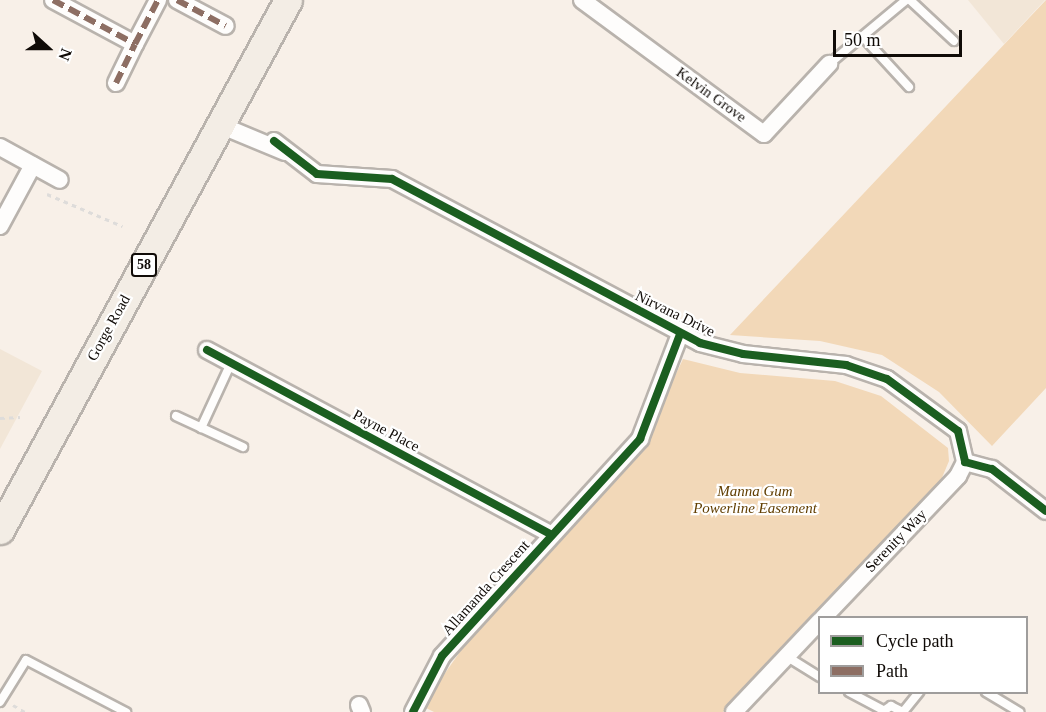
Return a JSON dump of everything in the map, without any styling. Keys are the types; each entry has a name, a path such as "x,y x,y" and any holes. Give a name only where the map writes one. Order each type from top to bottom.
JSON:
{"main road":[{"name":"Gorge Road","path":"0,530 288,0"}],"street":[{"path":"53,0 135,44"},
{"path":"116,83 158,0"},
{"path":"177,0 226,26"},
{"name":"Kelvin Grove","path":"582,0 764,134 828,64"},
{"name":"Nirvana Drive","path":"219,125 280,147 316,174 392,179 680,334 728,352 838,363 888,379 958,431 965,462"},
{"path":"0,147 60,180"},
{"path":"0,226 33,165"},
{"name":"Allamanda Crescent","path":"413,712 425,682 442,656 640,439 680,334"},
{"name":"Payne Place","path":"207,350 552,535"},
{"path":"965,462 992,469 1046,512"},
{"name":"Serenity Way","path":"825,616 965,462"},
{"path":"734,712 818,622"},
{"name":"Allamanda Crescent","path":"420,712 425,682"}],"lane":[{"path":"828,64 908,0 954,41"},
{"path":"863,37 909,87"},
{"path":"201,428 231,363"},
{"path":"176,416 243,447"},
{"path":"786,656 818,676"},
{"path":"0,702 26,660 126,712"},
{"path":"851,694 883,711 894,706 903,712 918,694"},
{"path":"988,694 1019,712"}],"path":[{"path":"46,194 122,226"},
{"path":"0,418 20,417"}],"shaded area":[{"path":"968,0 1045,0 1004,44"},
{"path":"0,349 42,371 0,449"}],"green space":[{"path":"1046,0 1046,388 992,446 939,392 882,355 820,341 730,335"},
{"name":"Manna Gum Powerline Easement","path":"683,359 740,373 835,381 881,396 948,448 949,461 941,480 723,712 434,712 422,706 476,629 637,457"}],"marked path":[{"path":"53,0 135,44 158,0"},
{"path":"177,0 226,26"},
{"path":"116,83 135,44"}],"cycle path":[{"path":"274,141 317,174 392,179 700,343 743,354 846,365 887,379 958,431 965,462 992,469 1046,511"},
{"path":"413,712 442,656 640,439 680,334"},
{"path":"207,350 552,535"}]}
